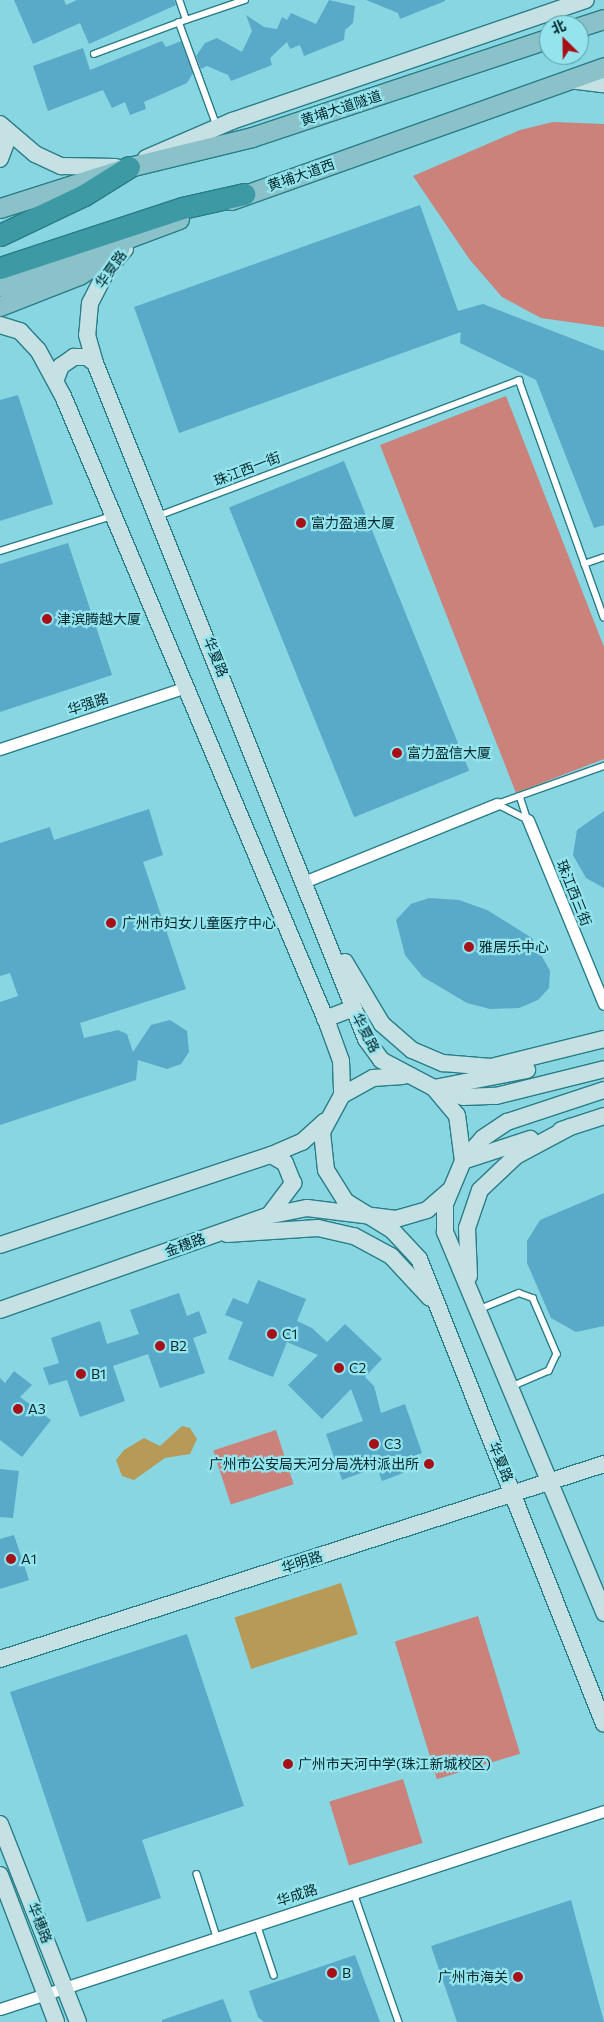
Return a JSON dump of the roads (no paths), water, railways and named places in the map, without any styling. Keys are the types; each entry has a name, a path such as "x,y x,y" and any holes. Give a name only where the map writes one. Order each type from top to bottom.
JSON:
{"highway":[{"path":"0,235 67,204 129,167"},
{"path":"0,268 182,208 244,194"}],"main road":[{"path":"0,208 129,167 218,127 586,0"},
{"path":"589,24 604,19"},
{"name":"黄埔大道隧道","path":"129,167 252,137 539,41"},
{"path":"569,80 604,67"},
{"name":"黄埔大道西","path":"0,286 244,194 569,80 604,72"},
{"path":"569,80 604,84"},
{"path":"0,124 35,154 61,166 129,167"},
{"path":"0,129 6,143 0,159"},
{"path":"0,306 79,275 137,234"},
{"name":"华夏路","path":"137,234 107,270 90,303 87,335 95,363 306,881 353,1008 371,1049 403,1076 434,1088 457,1115 464,1161"},
{"path":"0,324 20,331 56,379 325,1019 341,1061 342,1095"},
{"path":"56,379 61,366 74,357 87,357 95,363"},
{"path":"315,905 369,1006 395,1036 429,1059 457,1067 491,1067 604,1041"},
{"path":"325,1019 353,1008"},
{"path":"434,1088 501,1077 604,1041"},
{"path":"434,1088 463,1097 496,1096 604,1069"},
{"name":"华夏路","path":"403,1076 373,1078 342,1095 326,1119 322,1158 330,1181 345,1201 374,1217 407,1243 418,1259 442,1313 604,1722"},
{"path":"604,1090 507,1122 483,1138 464,1161 445,1204 446,1232 552,1481 604,1613"},
{"path":"464,1161 604,1116"},
{"path":"0,1245 271,1155 302,1142 326,1119"},
{"path":"476,1304 467,1228 480,1190 516,1156 570,1127"},
{"path":"267,1216 278,1208 293,1183 284,1163 271,1155"},
{"path":"374,1217 412,1216 450,1190"},
{"name":"金穗路","path":"0,1310 267,1216 306,1208 374,1217"},
{"path":"215,1234 318,1228 354,1236 391,1256 442,1313"},
{"name":"华明路","path":"0,1659 514,1495 604,1464"},
{"name":"华穗路","path":"0,1824 78,2022"},
{"name":"华穗路","path":"0,1874 56,2022"}],"street":[{"name":"华强路","path":"0,749 186,687"},
{"path":"306,881 497,804"},
{"name":"珠江西三街","path":"528,820 604,1004"},
{"name":"华成路","path":"0,2009 604,1811"}],"lane":[{"path":"179,0 186,20"},
{"path":"94,54 179,22 245,0"},
{"path":"179,22 218,127"},
{"name":"珠江西一街","path":"158,516 519,380 584,564"},
{"path":"0,551 114,515"},
{"path":"604,557 584,564 604,617"},
{"path":"497,804 604,766"},
{"path":"520,796 528,820"},
{"path":"497,804 528,820"},
{"path":"476,1304 519,1293 533,1298 557,1354 549,1371 512,1387"},
{"path":"197,1874 217,1937"},
{"path":"354,1892 399,2022"},
{"path":"257,1924 274,1975"}],"place":[{"name":"富力盈通大厦","path":"301,523"},
{"name":"津滨腾越大厦","path":"47,619"},
{"name":"富力盈信大厦","path":"397,753"},
{"name":"广州市妇女儿童医疗中心","path":"111,923"},
{"name":"雅居乐中心","path":"469,947"},
{"name":"C1","path":"272,1334"},
{"name":"B2","path":"160,1346"},
{"name":"C2","path":"339,1368"},
{"name":"B1","path":"81,1374"},
{"name":"A3","path":"18,1409"},
{"name":"C3","path":"374,1444"},
{"name":"广州市公安局天河分局冼村派出所","path":"429,1464"},
{"name":"A1","path":"11,1559"},
{"name":"广州市天河中学(珠江新城校区)","path":"288,1764"},
{"name":"B","path":"332,1973"},
{"name":"广州市海关","path":"518,1977"}]}
